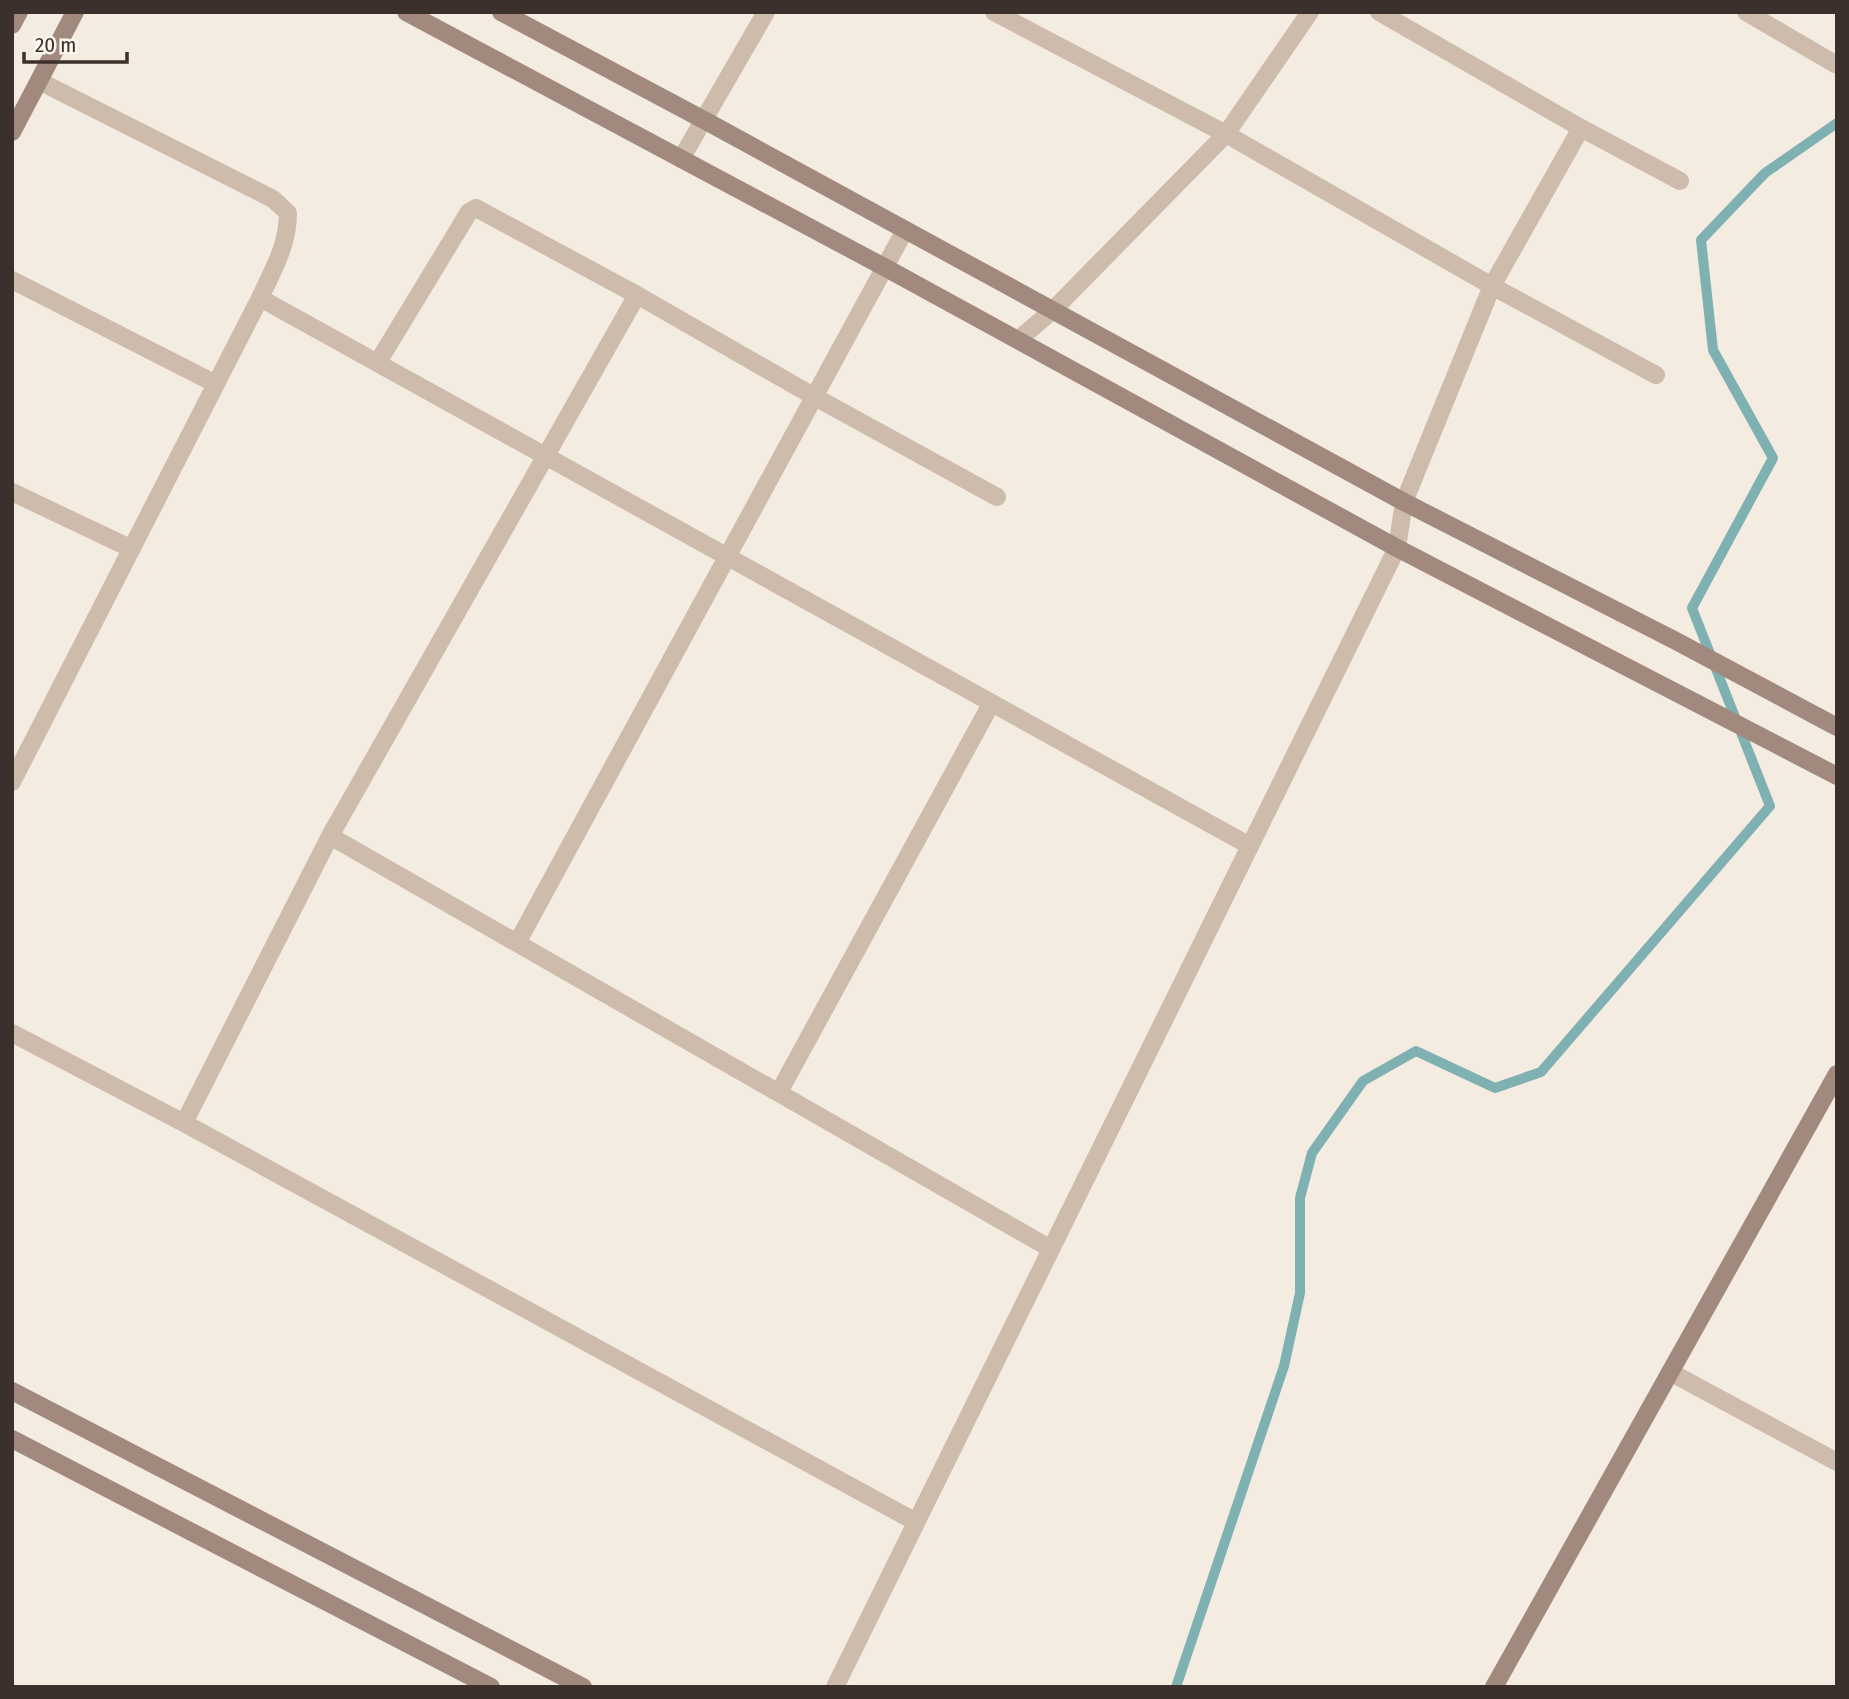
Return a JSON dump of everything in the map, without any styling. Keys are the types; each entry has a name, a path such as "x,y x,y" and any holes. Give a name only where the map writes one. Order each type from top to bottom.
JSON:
{"street":[{"path":"12,25 19,12"},
{"path":"12,132 75,12"},
{"path":"406,12 886,268 1397,548 1837,776"},
{"path":"501,12 1404,502 1837,727"},
{"path":"681,159 766,12"},
{"path":"994,12 1226,134 1492,286 1656,375"},
{"path":"1018,340 1053,310 1226,134 1310,12"},
{"path":"1379,12 1581,128 1680,181"},
{"path":"1746,12 1835,64"},
{"path":"12,782 260,299 288,232 288,213 273,199 38,81"},
{"path":"835,1687 1397,548 1404,502 1492,286 1581,128"},
{"path":"378,362 472,209 480,209 997,497"},
{"path":"517,943 905,230"},
{"path":"12,280 216,384"},
{"path":"184,1123 330,836 637,295"},
{"path":"260,299 1250,846"},
{"path":"12,492 132,549"},
{"path":"779,1092 990,704"},
{"path":"330,836 1051,1249"},
{"path":"12,1033 184,1123 916,1522"},
{"path":"1494,1687 1837,1074"},
{"path":"1670,1372 1837,1462"},
{"path":"12,1391 583,1687"},
{"path":"12,1439 491,1687"}],"waterway":[{"path":"1176,1687 1284,1366 1300,1293 1300,1198 1312,1153 1363,1081 1416,1051 1495,1088 1541,1072 1770,806 1692,608 1773,458 1713,350 1701,240 1765,173 1837,123"}]}
